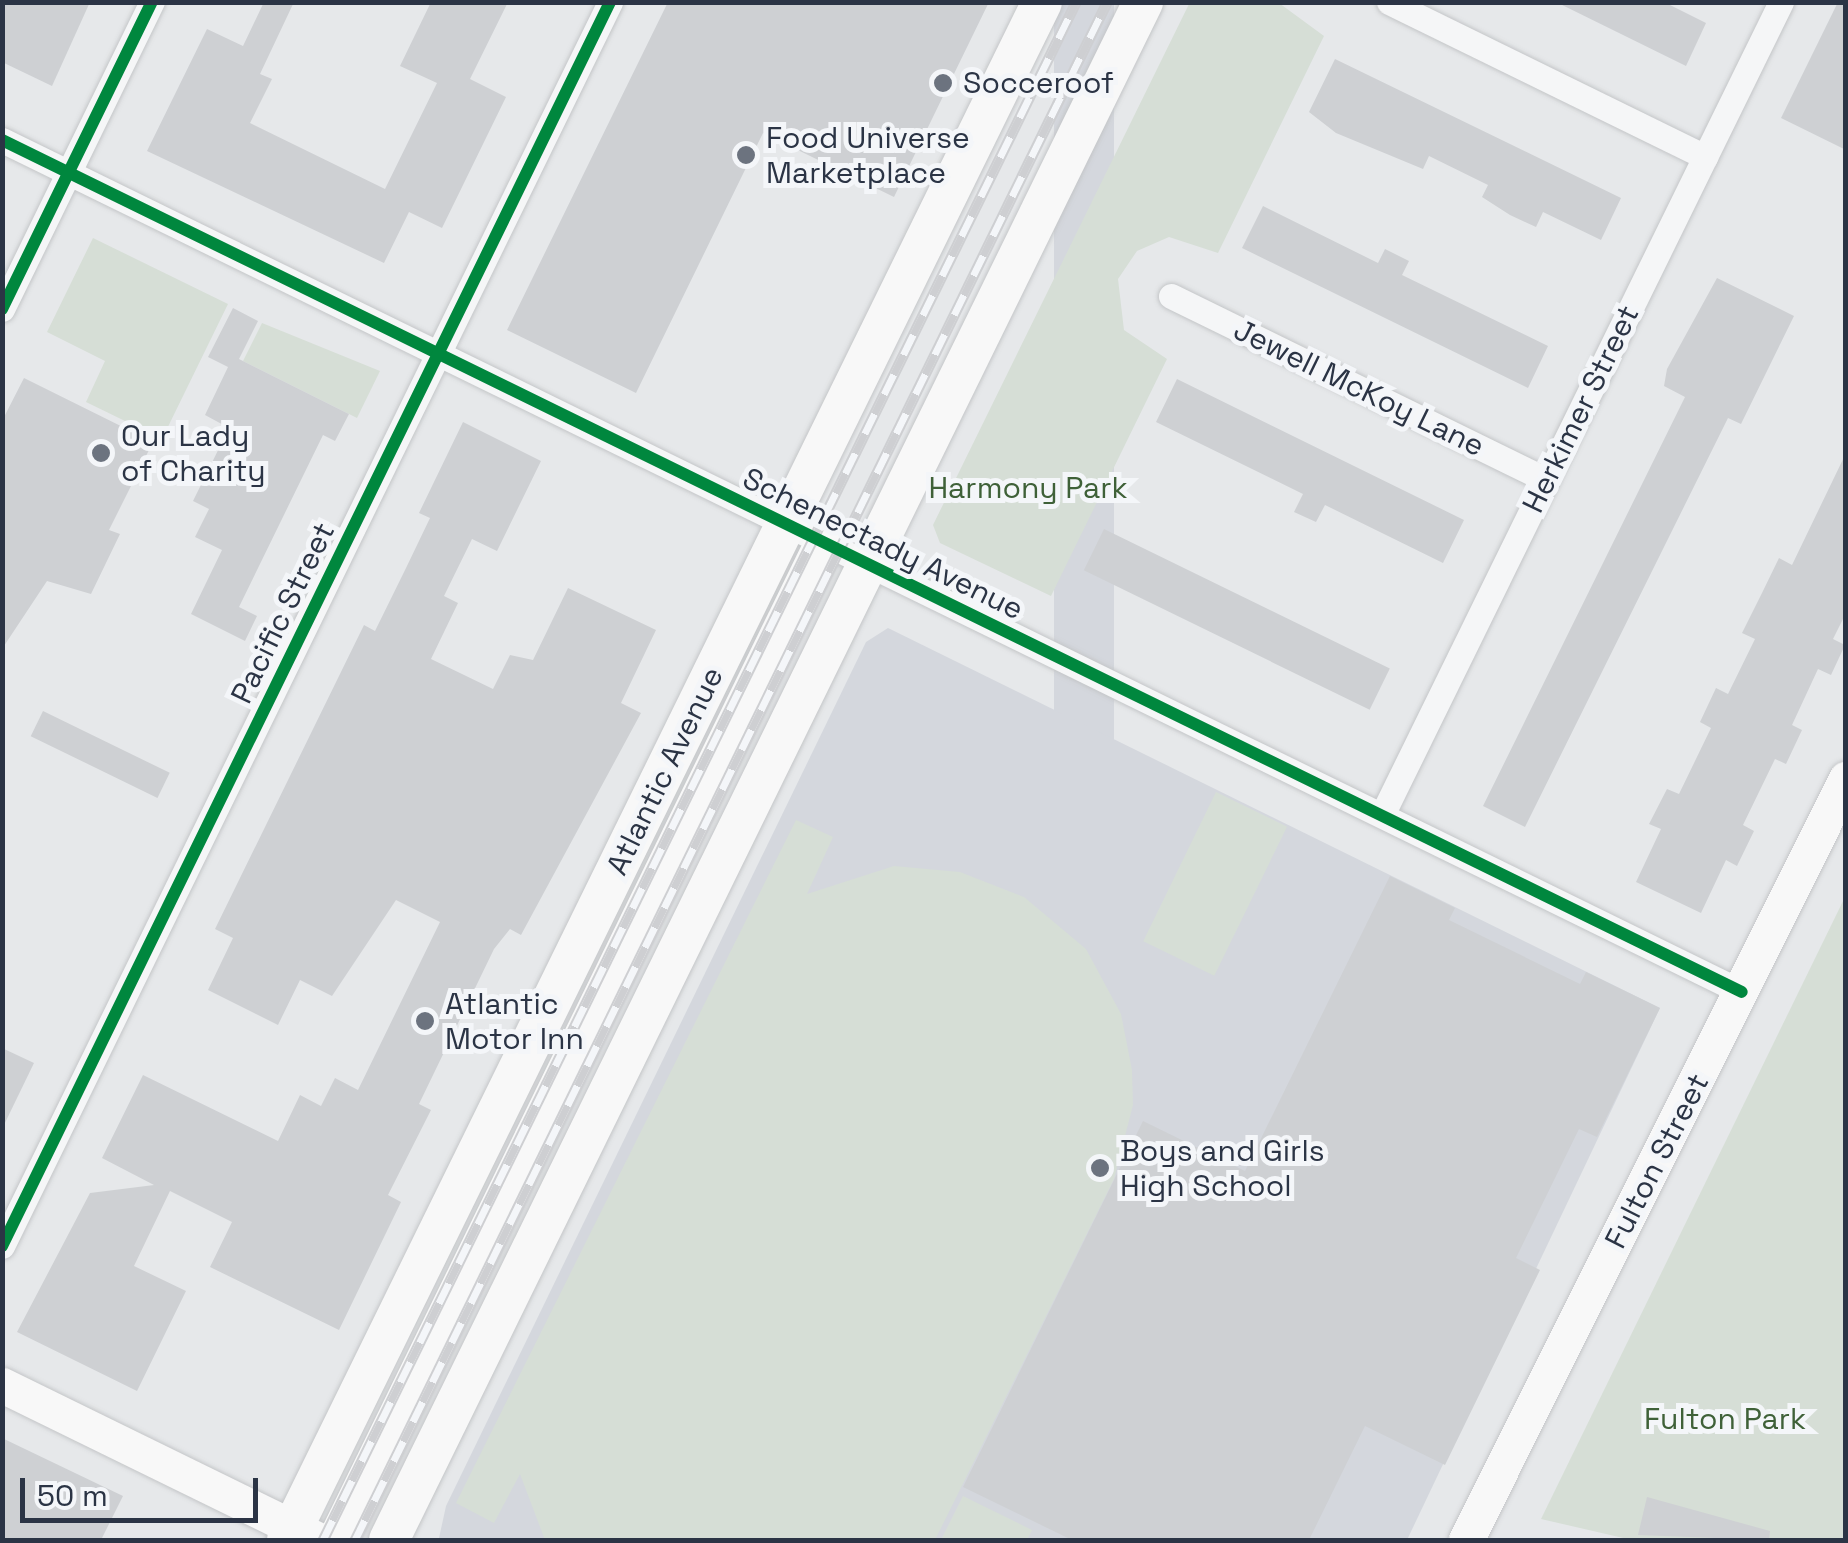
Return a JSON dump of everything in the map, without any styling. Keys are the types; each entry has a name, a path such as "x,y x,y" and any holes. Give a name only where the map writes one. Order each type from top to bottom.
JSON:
{"main road":[{"name":"Atlantic Avenue","path":"300,1536 710,679 1042,2"},
{"path":"390,1540 1143,2"},
{"path":"338,1540 825,544"},
{"path":"698,805 710,679"},
{"name":"Fulton Street","path":"1466,1540 1846,780"},
{"path":"505,1306 517,1177"},
{"path":"2,1385 300,1536"}],"street":[{"path":"2,309 152,2"},
{"name":"Pacific Street","path":"2,1246 610,2"},
{"path":"1389,2 1704,157"},
{"name":"Herkimer Street","path":"1382,815 1780,2"},
{"name":"Schenectady Avenue","path":"2,140 1742,992"},
{"name":"Jewell McKoy Lane","path":"1171,296 1546,480"}],"shaded area":[{"path":"1054,3 1114,3 1114,1540 1054,1540"},
{"name":"Boys and Girls High School","path":"888,628 1660,1008 1407,1540 439,1538 446,1506 866,642"}],"green space":[{"name":"Harmony Park","path":"1190,2 1279,3 1324,36 1218,253 1169,237 1137,251 1118,279 1124,330 1167,359 1051,596 940,543 933,525"},
{"path":"93,238 228,304 162,439 86,402 105,361 47,332"},
{"path":"262,323 380,371 357,418 243,361"},
{"path":"1216,792 1287,827 1214,976 1143,941"},
{"path":"796,820 833,837 807,894 894,866 960,872 1024,897 1086,949 1121,1014 1132,1070 1133,1105 1114,1179 935,1540 545,1540 520,1474 494,1523 456,1503"},
{"name":"Fulton Park","path":"1845,897 1845,1540 1632,1540 1541,1519"},
{"path":"963,1496 1032,1530 1027,1540 941,1540"}],"building":[{"path":"2,2 90,2 52,86 2,62"},
{"path":"264,2 294,2 260,74 272,79 250,123 385,189 437,83 400,66 431,2 508,2 470,79 506,97 442,228 409,212 384,263 147,151 207,29 243,46"},
{"path":"668,2 989,2 894,197 763,133 636,393 507,330"},
{"path":"1556,2 1664,2 1706,23 1686,66"},
{"path":"1838,2 1846,2 1846,150 1781,118"},
{"path":"1335,59 1621,198 1601,240 1543,212 1536,227 1510,215 1482,197 1488,185 1429,156 1423,169 1336,133 1309,112"},
{"path":"1263,206 1378,263 1385,249 1409,261 1402,275 1548,346 1528,388 1242,248"},
{"path":"1717,278 1794,316 1741,424 1728,418 1525,827 1483,806 1685,397 1664,386 1667,369"},
{"path":"233,308 258,321 239,359 349,414 335,441 323,435 239,607 257,616 245,641 191,614 222,550 195,537 209,509 193,501 229,428 205,415 228,367 208,357"},
{"path":"24,378 153,442 109,530 120,534 91,594 47,581 2,649 2,421"},
{"path":"1177,379 1464,520 1443,563 1325,505 1316,522 1294,512 1303,494 1156,422"},
{"path":"463,422 541,461 497,551 472,539 444,596 458,603 431,659 493,689 510,655 533,660 568,588 656,630 621,703 641,713 521,935 510,929 494,949 419,1104 431,1110 388,1195 401,1202 339,1330 210,1267 232,1222 170,1191 134,1266 186,1291 137,1391 17,1332 90,1193 154,1185 102,1158 143,1075 278,1141 300,1095 321,1106 335,1078 358,1090 440,922 396,900 332,996 300,980 278,1025 208,990 233,938 215,929 364,625 375,631 406,568 430,518 419,513"},
{"path":"1846,453 1846,613 1833,639 1845,645 1831,675 1818,669 1792,725 1802,730 1786,764 1775,759 1743,825 1754,831 1737,866 1726,860 1701,913 1636,882 1661,829 1649,824 1667,789 1679,794 1711,728 1700,722 1716,688 1728,694 1755,639 1742,633 1779,558 1792,565"},
{"path":"1104,529 1390,668 1370,710 1084,570"},
{"path":"43,711 170,773 157,798 31,736"},
{"path":"1390,876 1455,908 1449,920 1580,984 1586,972 1660,1008 1597,1137 1579,1129 1516,1258 1540,1270 1445,1465 1365,1426 1309,1540 1072,1540 963,1487 1143,1121 1245,1171"},
{"path":"2,1048 34,1063 2,1129"},
{"path":"2,1438 123,1496 101,1540 2,1540"},
{"path":"1647,1497 1770,1531 1769,1540 1638,1535"}],"railway":[{"path":"323,1540 1076,2"},
{"path":"355,1540 1107,2"}],"cycle path":[{"path":"2,309 152,2"},
{"path":"2,1246 610,2"},
{"path":"2,140 1742,992"}],"place":[{"name":"Socceroof","path":"943,83"},
{"name":"Food Universe Marketplace","path":"746,155"},
{"name":"Our Lady of Charity","path":"101,453"},
{"name":"Atlantic Motor Inn","path":"425,1021"},
{"name":"Boys and Girls High School","path":"1100,1168"}]}
